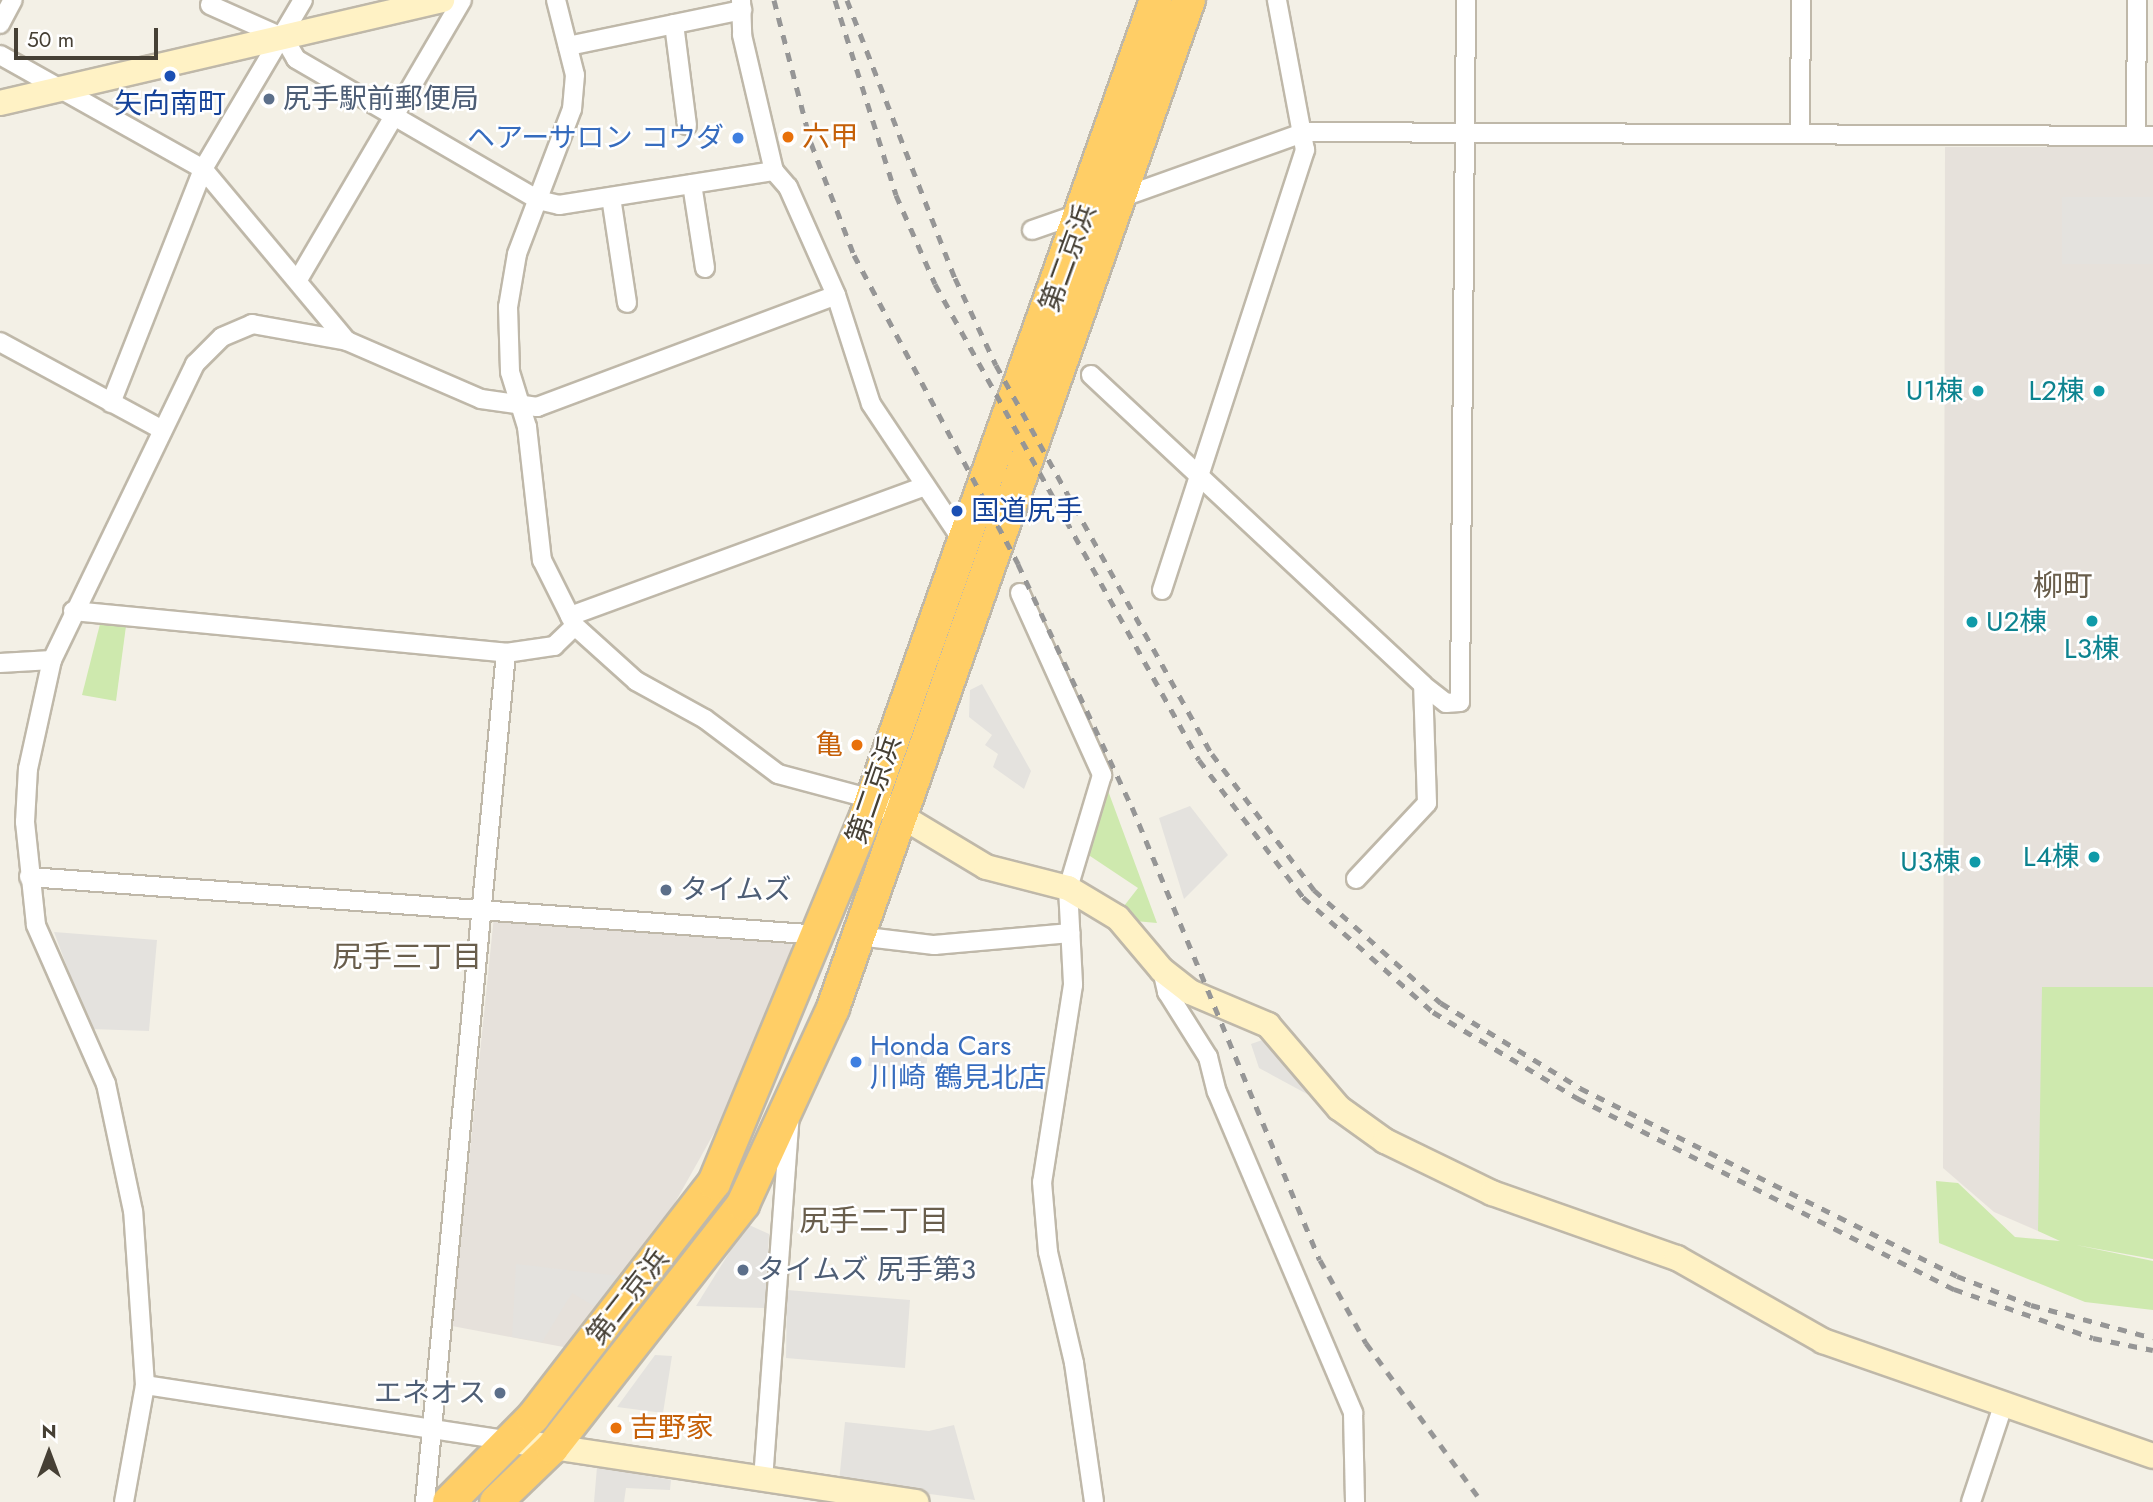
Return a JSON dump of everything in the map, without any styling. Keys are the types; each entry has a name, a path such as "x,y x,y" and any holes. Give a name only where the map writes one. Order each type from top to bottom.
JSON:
{"highway":[{"name":"第二京浜","path":"449,1502 513,1441 714,1183 820,935 872,799 1085,211 1156,0"},
{"name":"第二京浜","path":"496,1502 552,1448 743,1204 789,1105 858,936 1189,0"}],"street":[{"path":"0,24 13,0"},
{"path":"111,402 203,169 284,38 303,0"},
{"path":"0,103 442,0"},
{"path":"299,278 396,120 462,0"},
{"path":"556,0 575,75 572,109 517,254 508,307 510,372 520,408 542,560 573,621 636,681 705,719 778,774 872,799 986,867 1068,888 1118,918 1162,970 1190,992 1268,1025 1339,1108 1385,1141 1492,1193 1677,1258 1823,1341 2153,1457"},
{"path":"1162,590 1200,480 1305,150 1305,132 1277,0"},
{"path":"1091,376 1423,685 1446,703 1460,702 1466,0"},
{"path":"1800,134 1801,0"},
{"path":"1120,198 1305,132 2145,136 2137,0"},
{"path":"210,5 284,38 296,59 396,120 538,200 559,205 774,171"},
{"path":"568,46 674,24 741,5 774,171 788,187 836,295 871,404 964,543"},
{"path":"674,24 687,125"},
{"path":"0,55 203,169 299,278 347,341"},
{"path":"692,184 705,268"},
{"path":"611,197 628,303"},
{"path":"1032,230 1085,211"},
{"path":"124,1502 145,1385 134,1211 114,1111 36,925 29,877 24,789 52,660 73,611 195,364 237,328 270,325 347,341 429,381 520,408 836,295"},
{"path":"0,342 161,429"},
{"path":"73,611 506,653 554,646 573,621 925,486"},
{"path":"1020,593 1102,775 1068,888 1073,985 1043,1200 1094,1502"},
{"path":"425,1502 484,909 506,653"},
{"path":"0,663 52,660"},
{"path":"1356,879 1427,803 1423,685"},
{"path":"29,877 820,935"},
{"path":"858,936 934,945 1070,933"},
{"path":"1162,970 1167,992 1208,1057 1217,1092 1353,1413 1355,1502"},
{"path":"763,1491 789,1105"},
{"path":"145,1385 513,1441 763,1491 916,1502"},
{"path":"1971,1502 2004,1403"}],"shaded area":[{"path":"1945,147 2153,147 2153,1259 2038,1231 1994,1212 1943,1168"},
{"path":"2062,197 2153,197 2153,264 2062,264"},
{"path":"982,684 1031,771 1024,789 993,767 998,754 985,745 992,735 969,717 970,690"},
{"path":"1190,806 1228,855 1184,899 1159,818"},
{"path":"494,916 792,937 788,984 750,1069 654,1240 574,1349 452,1326"},
{"path":"54,932 157,940 149,1031 90,1029"},
{"path":"1268,1038 1320,1101 1259,1068 1251,1044"},
{"path":"870,1047 928,1051 926,1070 868,1066"},
{"name":"タイムズ 尻手第3","path":"747,1224 769,1234 765,1308 696,1306"},
{"path":"516,1264 619,1276 597,1308 572,1293 542,1342 512,1337"},
{"path":"787,1290 910,1300 905,1368 786,1358"},
{"path":"655,1355 672,1356 663,1413 617,1407"},
{"path":"845,1422 929,1431 954,1425 975,1500 839,1482"},
{"path":"597,1467 671,1480 670,1490 626,1488 624,1502 594,1502"}],"green space":[{"path":"100,624 126,626 116,701 82,695"},
{"path":"1107,788 1157,923 1135,921 1124,906 1138,888 1087,854"},
{"path":"2042,987 2153,987 2153,1259 2076,1245 2153,1261 2153,1310 2085,1302 1939,1243 1936,1181 1958,1183 2015,1237 2060,1241 2038,1231"}],"railway":[{"path":"774,0 811,143 854,255 1018,564 1132,807 1320,1260 1366,1343 1482,1502"},
{"path":"835,0 896,195 935,284 1199,760 1303,897 1433,1012 1577,1098 1954,1289 2093,1338 2153,1350"},
{"path":"847,0 955,278 996,365 1212,754 1314,890 1441,1003 1580,1088 1957,1276 2031,1305 2153,1338"}],"place":[{"name":"矢向南町","path":"170,76"},
{"name":"尻手駅前郵便局","path":"269,99"},
{"name":"六甲","path":"788,137"},
{"name":"ヘアーサロン コウダ","path":"738,138"},
{"name":"U1棟","path":"1978,391"},
{"name":"L2棟","path":"2099,391"},
{"name":"国道尻手","path":"957,511"},
{"name":"L3棟","path":"2092,621"},
{"name":"U2棟","path":"1972,622"},
{"name":"亀","path":"857,745"},
{"name":"L4棟","path":"2094,857"},
{"name":"U3棟","path":"1975,862"},
{"name":"タイムズ","path":"666,890"},
{"name":"Honda Cars 川崎 鶴見北店","path":"856,1062"},
{"name":"タイムズ 尻手第3","path":"743,1270"},
{"name":"エネオス","path":"500,1393"},
{"name":"吉野家","path":"616,1428"}],"district":[{"name":"柳町","path":"2063,586"},
{"name":"尻手三丁目","path":"407,957"},
{"name":"尻手二丁目","path":"874,1221"}]}
